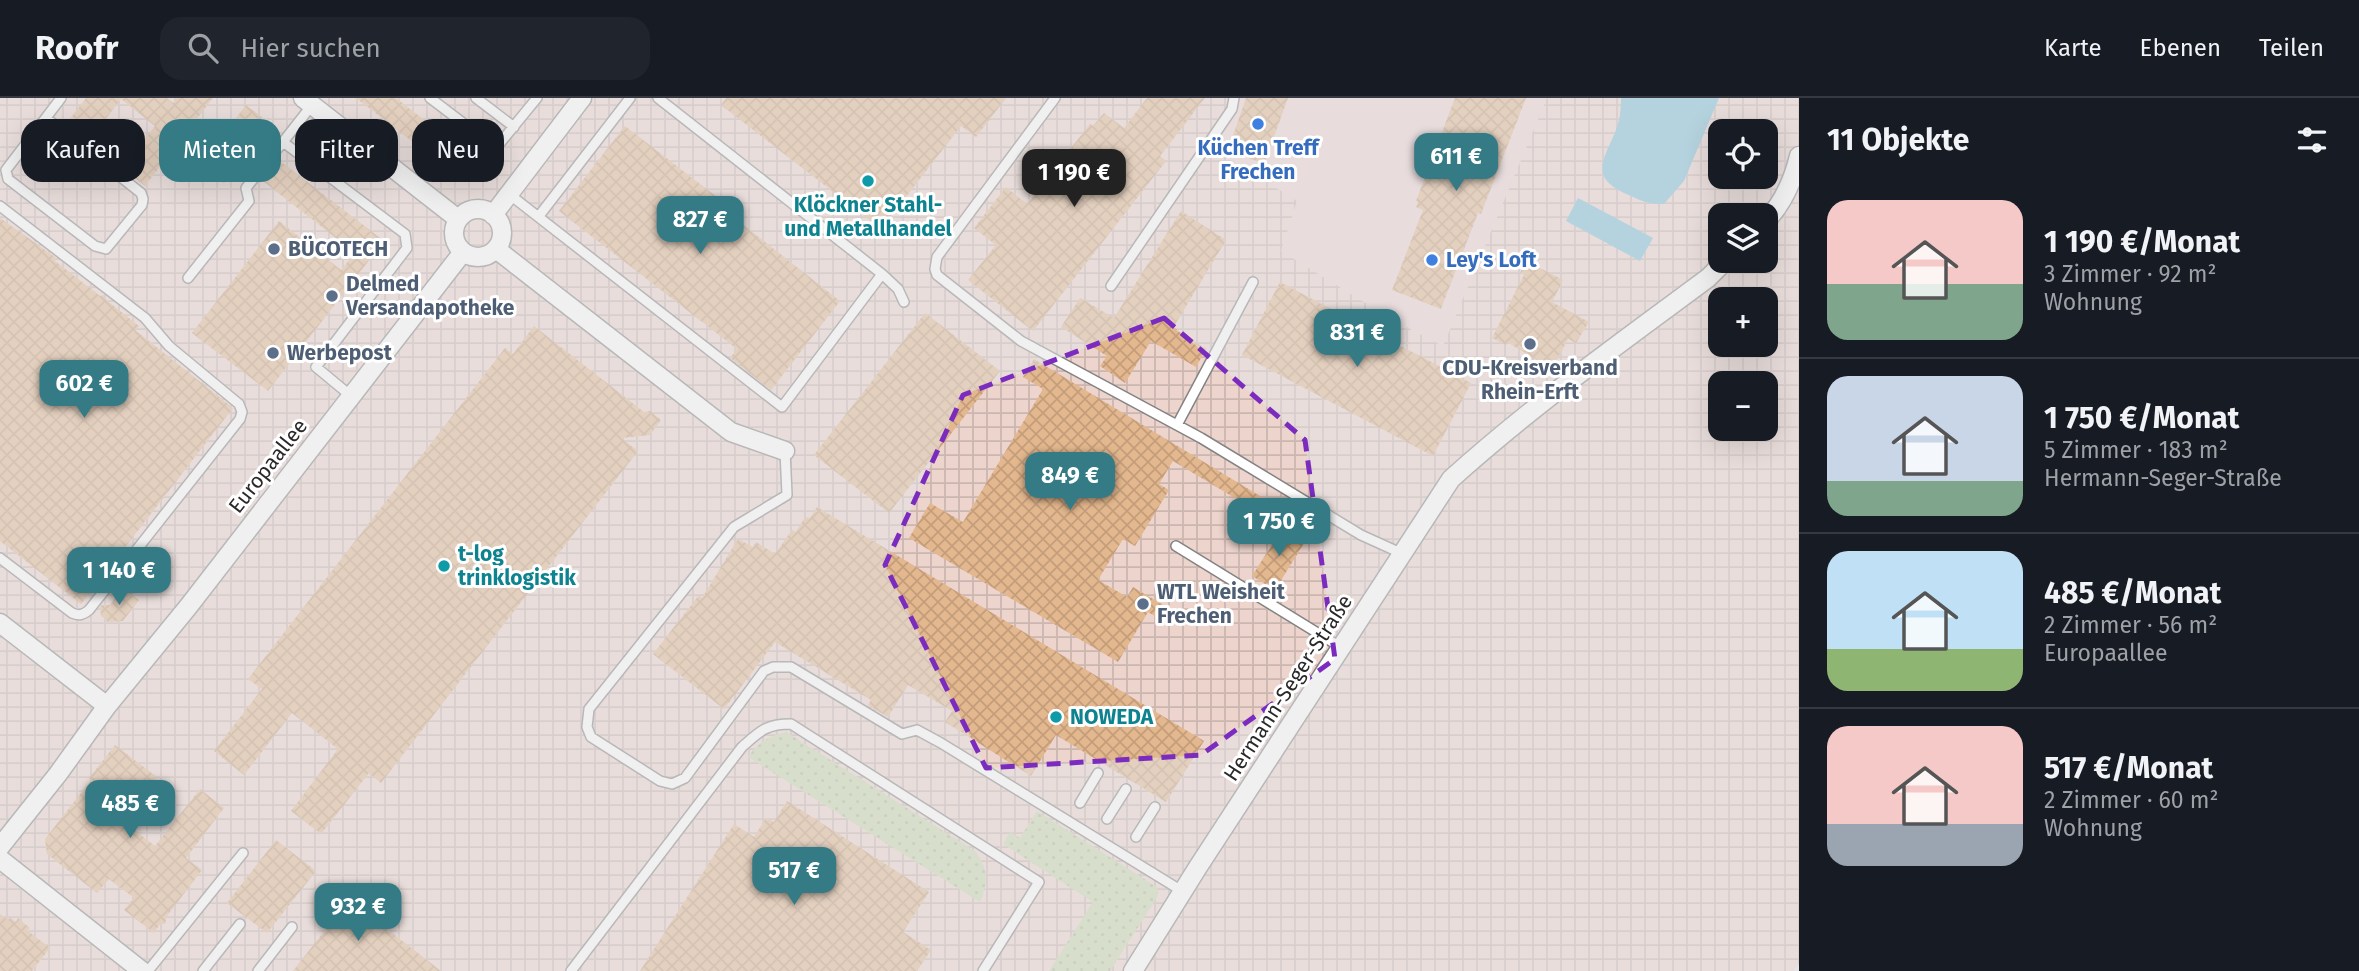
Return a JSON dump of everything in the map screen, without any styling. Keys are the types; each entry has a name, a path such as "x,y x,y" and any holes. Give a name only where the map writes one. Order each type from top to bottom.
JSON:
{"street":[{"path":"493,215 582,98"},
{"path":"308,102 458,219"},
{"path":"1778,204 1793,178 1799,156"},
{"path":"474,209 493,215 502,229 496,249 488,256 480,257 463,252 454,237 458,219 474,209"},
{"path":"496,249 731,432 785,451"},
{"name":"Europaallee","path":"0,847 107,706 188,607 463,252"},
{"name":"Hermann-Seger-Straße","path":"1132,971 1451,479 1581,372 1713,273"},
{"path":"0,623 107,706"},
{"path":"0,859 142,971"}],"lane":[{"path":"46,118 141,193 142,205 106,249 95,246 8,179 6,170 61,98"},
{"path":"430,98 496,148 537,98"},
{"path":"476,98 514,127"},
{"path":"538,216 630,98"},
{"path":"658,98 882,274 898,289 904,302"},
{"path":"1055,98 937,257 934,269 941,279 1021,341 1177,425 1361,536 1403,554"},
{"path":"1111,286 1231,109 1234,98"},
{"path":"188,278 249,201 246,188 283,142 308,102"},
{"path":"283,142 405,234 408,242 407,248 316,367 351,396"},
{"path":"509,194 782,407 882,274"},
{"path":"0,206 145,318 169,346 239,404 242,412 240,419 84,614 72,613 0,558"},
{"path":"1177,425 1253,282"},
{"path":"785,451 787,495 734,527 589,709 587,727 592,737 660,781 672,784 685,778 764,671 773,667 791,667 902,734 917,730 941,743 1182,891"},
{"path":"1176,546 1342,648"},
{"path":"571,971 742,747 773,724 791,724 1039,883 983,971"},
{"path":"1080,803 1098,773"},
{"path":"1107,819 1126,789"},
{"path":"1136,837 1155,807"},
{"path":"148,971 243,853"},
{"path":"203,971 240,924"},
{"path":"258,971 292,927"}],"highlighted area":[{"path":"1164,318 1305,440 1335,659 1201,755 986,768 885,565 963,395"}],"shaded area":[{"path":"0,98 1236,98 1214,149 1297,201 1281,251 1393,320 1443,346 1547,98 1799,98 1799,964 1793,971 0,971"},
{"path":"1236,98 1547,98 1443,347 1393,320 1280,251 1214,149"}],"green space":[{"path":"786,732 975,851 983,863 986,875 980,902 748,757 765,740"},
{"path":"1037,811 1157,887 1158,896 1110,971 1049,971 1093,902 1003,844 1010,832 1020,838"}],"water":[{"path":"1621,98 1719,98 1684,181 1664,204 1648,203 1613,187 1606,180 1602,166 1616,130"},
{"path":"1578,198 1653,238 1640,261 1566,221"}],"building":[{"path":"86,98 167,98 173,103 177,98 213,98 197,119 159,119 159,168 145,186 140,182 145,182 145,139 155,126 121,99 106,119 70,119"},
{"path":"356,98 396,98 423,119 412,119 412,141 398,131 398,119 383,119"},
{"name":"Klöckner Stahl- und Metallhandel","path":"726,98 1006,98 976,137 961,126 881,229 721,105"},
{"path":"1147,98 1205,98 1160,156 1166,161 1033,331 968,280 996,245 974,228 1006,187 1027,204 1090,124 1093,126 1104,113 1124,128"},
{"name":"Küchen Treff Frechen","path":"1246,98 1288,98 1264,164 1228,150"},
{"path":"1455,98 1526,98 1441,309 1392,290 1423,210 1416,207 1416,201"},
{"path":"246,105 263,118 262,119 235,119"},
{"path":"625,126 735,211 732,216 840,301 771,390 730,358 737,349 559,211"},
{"path":"281,162 295,172 295,182 308,182 384,241 268,391 192,333 279,221 341,270 355,253 264,182 281,182"},
{"path":"1181,211 1226,240 1173,328 1206,349 1196,367 1151,341 1125,383 1100,366 1107,356 1061,327 1080,298 1114,318"},
{"path":"0,218 55,257 55,261 100,296 104,295 105,299 139,326 135,330 233,408 81,604 0,541"},
{"path":"1526,261 1563,280 1552,302 1589,322 1576,343 1568,339 1552,369 1507,342 1506,345 1492,338 1524,275 1520,273"},
{"path":"1280,282 1471,383 1433,456 1242,355"},
{"path":"925,313 1000,371 889,513 814,455"},
{"name":"t-log trinklogistik","path":"534,326 644,412 650,411 661,420 650,435 621,438 638,451 381,783 369,773 321,834 291,811 338,749 292,713 244,775 214,751 262,689 248,679 505,348 513,354"},
{"path":"1034,359 1283,510 1275,522 1173,461 1159,484 1169,490 1135,546 1123,539 1098,580 1127,597 1133,587 1165,606 1158,618 1148,612 1118,662 909,538 930,503 963,522 1043,389 1023,377"},
{"path":"817,507 1204,741 1166,802 1056,735 1031,776 945,722 952,711 908,685 888,717 868,705 871,700 775,642 724,709 653,654 699,595 702,598 738,539 753,547 756,542 775,554 792,530 796,532 805,517 810,518"},
{"path":"1283,527 1306,540 1275,590 1252,576"},
{"path":"123,588 132,590 132,595 139,600 123,621 107,622 101,616 100,607 110,605"},
{"path":"115,745 157,777 123,821 155,846 200,789 224,808 186,858 202,870 167,916 165,924 160,924 154,933 124,910 134,898 109,879 97,893 47,854 45,839"},
{"path":"787,801 929,892 903,932 931,950 917,971 640,971 734,824 754,837 766,818 774,822"},
{"path":"276,840 316,871 267,933 227,903"},
{"path":"332,886 441,971 293,971 332,921 315,908"},
{"path":"0,914 16,922 18,918 30,928 27,930 50,948 32,971 0,971"}],"place":[{"name":"Küchen Treff Frechen","path":"1258,124"},
{"name":"Klöckner Stahl- und Metallhandel","path":"868,181"},
{"name":"BÜCOTECH","path":"274,249"},
{"name":"Ley's Loft","path":"1432,260"},
{"name":"Delmed Versandapotheke","path":"332,296"},
{"name":"CDU-Kreisverband Rhein-Erft","path":"1530,344"},
{"name":"Werbepost","path":"273,353"},
{"name":"t-log trinklogistik","path":"444,566"},
{"name":"WTL Weisheit Frechen","path":"1143,604"},
{"name":"NOWEDA","path":"1056,717"}]}
